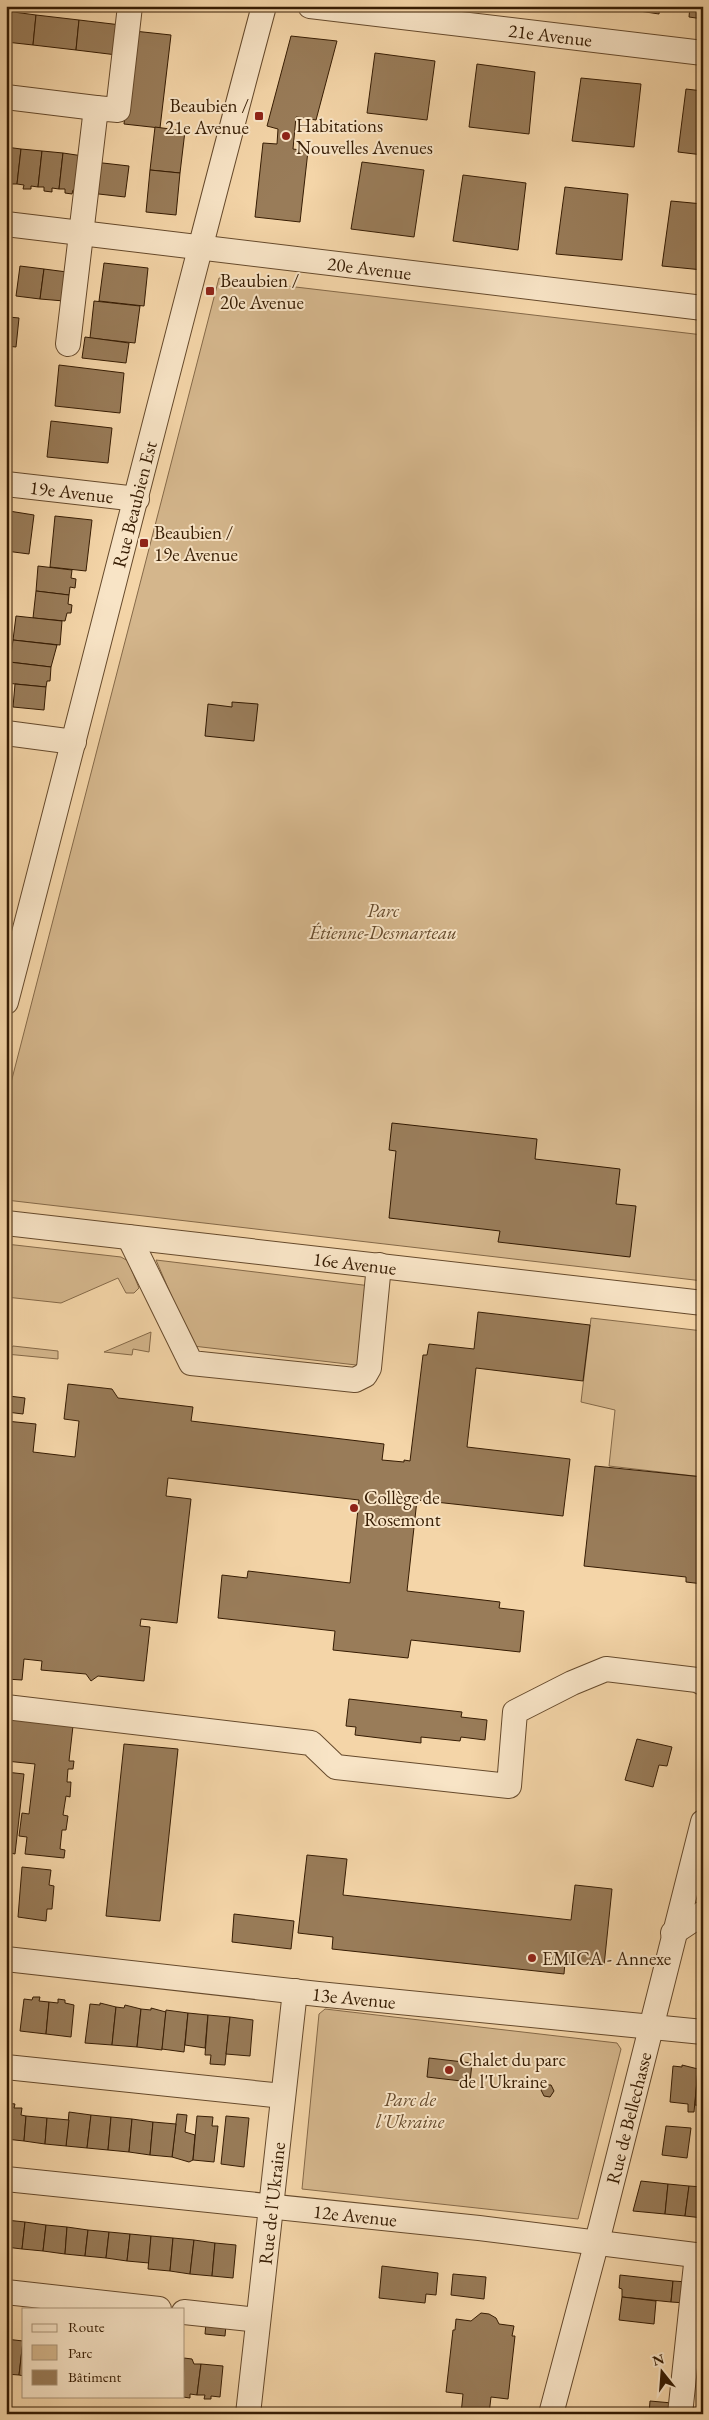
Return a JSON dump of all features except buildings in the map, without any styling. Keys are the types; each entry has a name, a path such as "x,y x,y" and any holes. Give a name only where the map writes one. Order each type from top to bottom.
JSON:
{"street":[{"path":"6,97 118,110 130,6"},
{"name":"Rue Beaubien Est","path":"6,1002 137,499 169,362 202,248 264,6"},
{"name":"21e Avenue","path":"310,6 703,53"},
{"path":"68,344 96,108"},
{"name":"20e Avenue","path":"6,224 703,308"},
{"name":"19e Avenue","path":"6,484 137,499"},
{"path":"6,732 74,742"},
{"name":"16e Avenue","path":"6,1223 703,1303"},
{"path":"129,1237 191,1363 355,1380 364,1375 369,1368 379,1265"},
{"path":"6,1707 311,1743 336,1767 509,1786 515,1712 572,1683 606,1669 696,1680 703,1683"},
{"name":"Rue de Bellechasse","path":"551,2414 597,2242 673,1933 703,1822"},
{"path":"673,1933 703,1913"},
{"name":"13e Avenue","path":"6,1959 295,1991 703,2032"},
{"name":"Rue de l'Ukraine","path":"248,2414 295,1991"},
{"path":"6,2067 283,2096"},
{"name":"12e Avenue","path":"6,2179 597,2242 700,2256"},
{"path":"680,2414 694,2367 700,2256"},
{"path":"6,2292 150,2308"},
{"path":"185,2312 258,2320"}],"green space":[{"name":"Parc Étienne-Desmarteau","path":"219,278 703,335 703,1281 6,1200 6,1102"},
{"path":"6,1244 121,1257 128,1261 139,1288 134,1293 126,1293 118,1278 61,1303 6,1297"},
{"path":"156,1260 371,1286 364,1358 356,1365 193,1346"},
{"path":"591,1318 703,1331 703,1477 609,1466 615,1410 581,1402"},
{"path":"151,1332 149,1352 133,1349 132,1355 104,1352"},
{"path":"13,1346 58,1351 58,1359 6,1354"},
{"name":"Parc de l'Ukraine","path":"325,2009 617,2043 621,2049 578,2219 302,2189 319,2014"}],"place":[{"name":"Beaubien / 21e Avenue","path":"259,116"},
{"name":"Habitations Nouvelles Avenues","path":"286,136"},
{"name":"Beaubien / 20e Avenue","path":"210,291"},
{"name":"Beaubien / 19e Avenue","path":"144,543"},
{"name":"Collège de Rosemont","path":"354,1508"},
{"name":"EMICA - Annexe","path":"532,1958"},
{"name":"Chalet du parc de l'Ukraine","path":"449,2070"}]}
